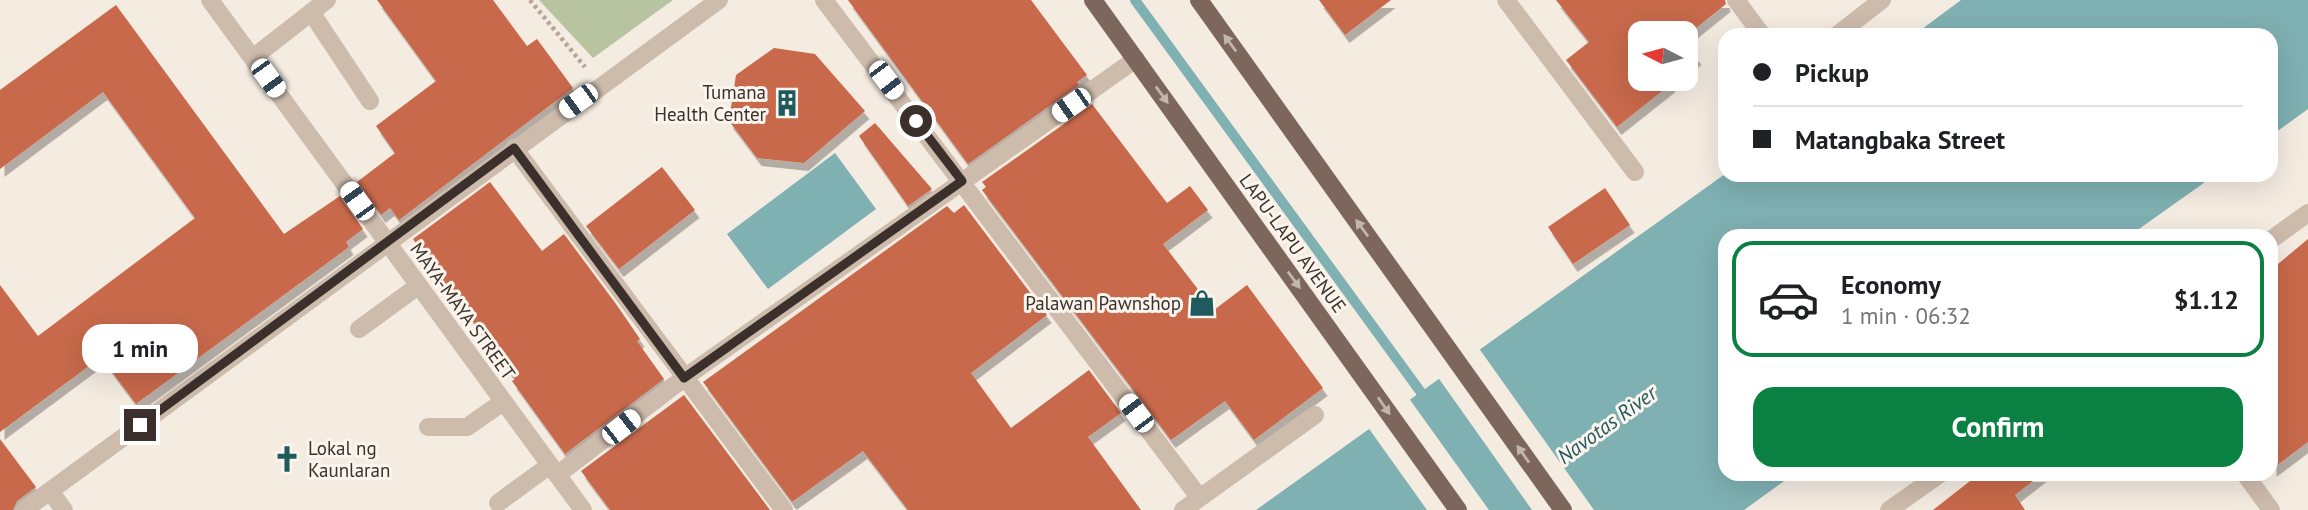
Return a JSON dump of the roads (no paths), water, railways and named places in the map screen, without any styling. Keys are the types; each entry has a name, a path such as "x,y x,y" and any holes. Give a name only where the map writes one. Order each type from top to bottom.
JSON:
{"main road":[{"name":"LAPU-LAPU AVENUE","path":"1093,0 1458,510"},
{"path":"1199,0 1563,510"}],"street":[{"name":"MAYA-MAYA STREET","path":"211,0 583,510"},
{"path":"254,57 327,0"},
{"path":"24,510 719,0"},
{"path":"824,0 1199,497"},
{"path":"1506,0 1635,172"},
{"path":"1735,0 1757,28"},
{"path":"1846,28 1882,0"},
{"path":"312,12 370,101"},
{"path":"498,503 554,470 1136,59"},
{"path":"514,148 784,510"},
{"path":"2278,234 2308,212"},
{"path":"359,329 418,286"},
{"path":"428,427 467,427 503,402"},
{"path":"1182,510 1315,415"},
{"path":"1889,510 1930,481"},
{"path":"2250,481 2271,510"},
{"path":"50,491 64,510"}],"water":[{"path":"1961,0 2308,0 2308,109 2278,131 2278,28 1923,28"},
{"path":"835,153 876,209 768,289 727,234"},
{"name":"Navotas River","path":"1718,179 1718,182 2205,182 2139,229 1718,229 1718,481 1784,481 1744,510 1256,510"}],"waterway":[{"path":"1135,0 1428,402"}],"place":[{"name":"Tumana Health Center","path":"787,103"},
{"name":"Palawan Pawnshop","path":"1202,303"},
{"name":"Lokal ng Kaunlaran","path":"287,459"}]}
